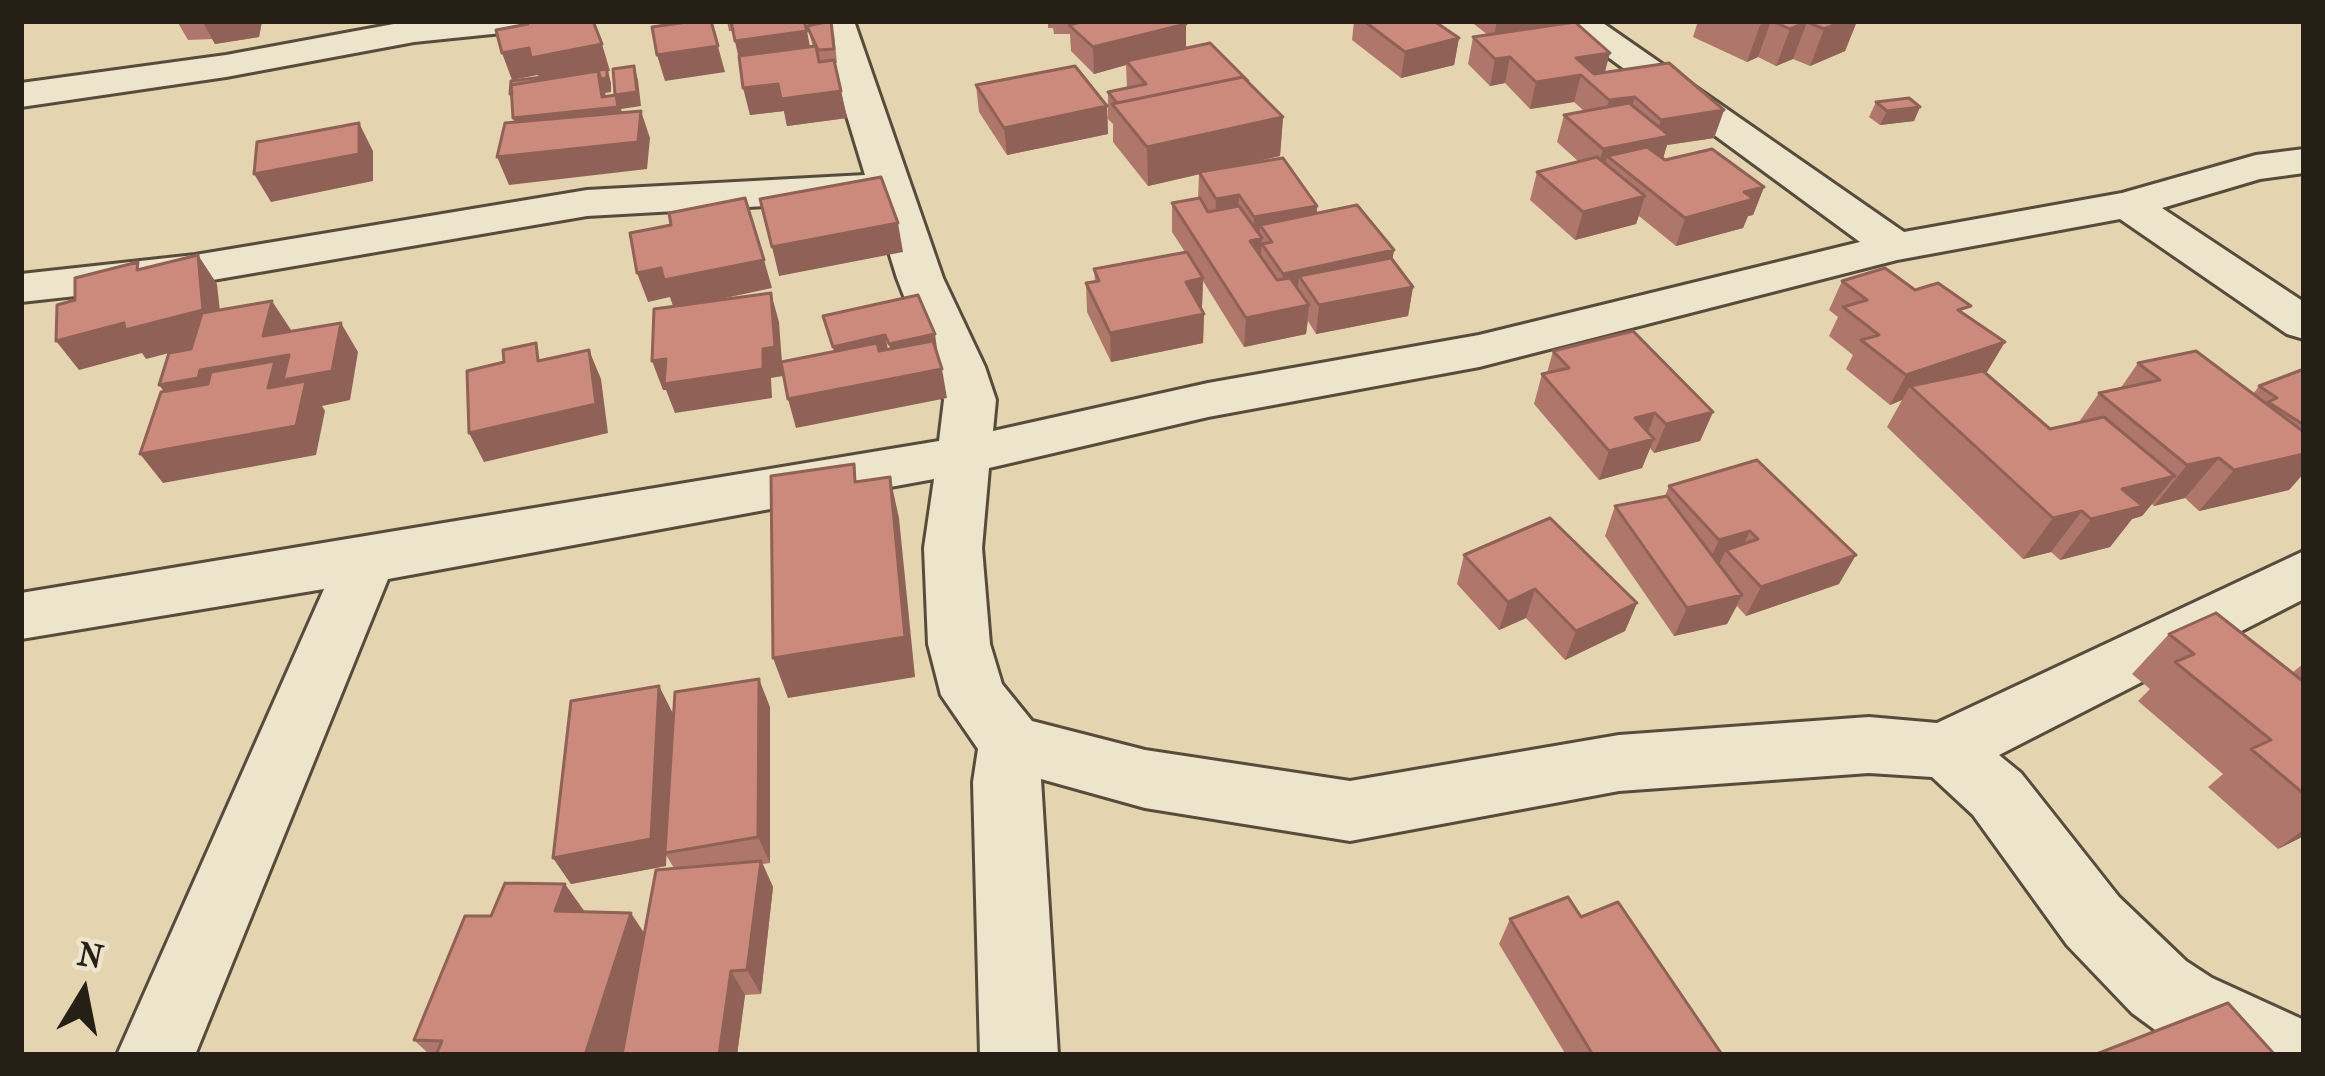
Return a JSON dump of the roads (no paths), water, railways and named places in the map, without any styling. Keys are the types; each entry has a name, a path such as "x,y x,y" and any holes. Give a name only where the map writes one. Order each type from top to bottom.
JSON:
{"street":[{"path":"21,95 226,66 414,31 512,21"},
{"path":"836,21 920,278 970,400 953,548 959,644 973,695 1011,743 1145,779 1350,811 1619,763 1869,745 1942,752 1997,794 2093,921 2159,987 2185,1005 2291,1055"},
{"path":"1577,21 1897,247"},
{"path":"21,616 366,561 967,454 1208,400 1479,351 1897,247 2128,205 2256,167 2304,161"},
{"path":"21,288 195,269 587,203 889,186"},
{"path":"2128,205 2304,324"},
{"path":"156,1055 366,561"},
{"path":"1942,752 2304,573"},
{"path":"1011,743 1007,782 1019,1055"}]}
